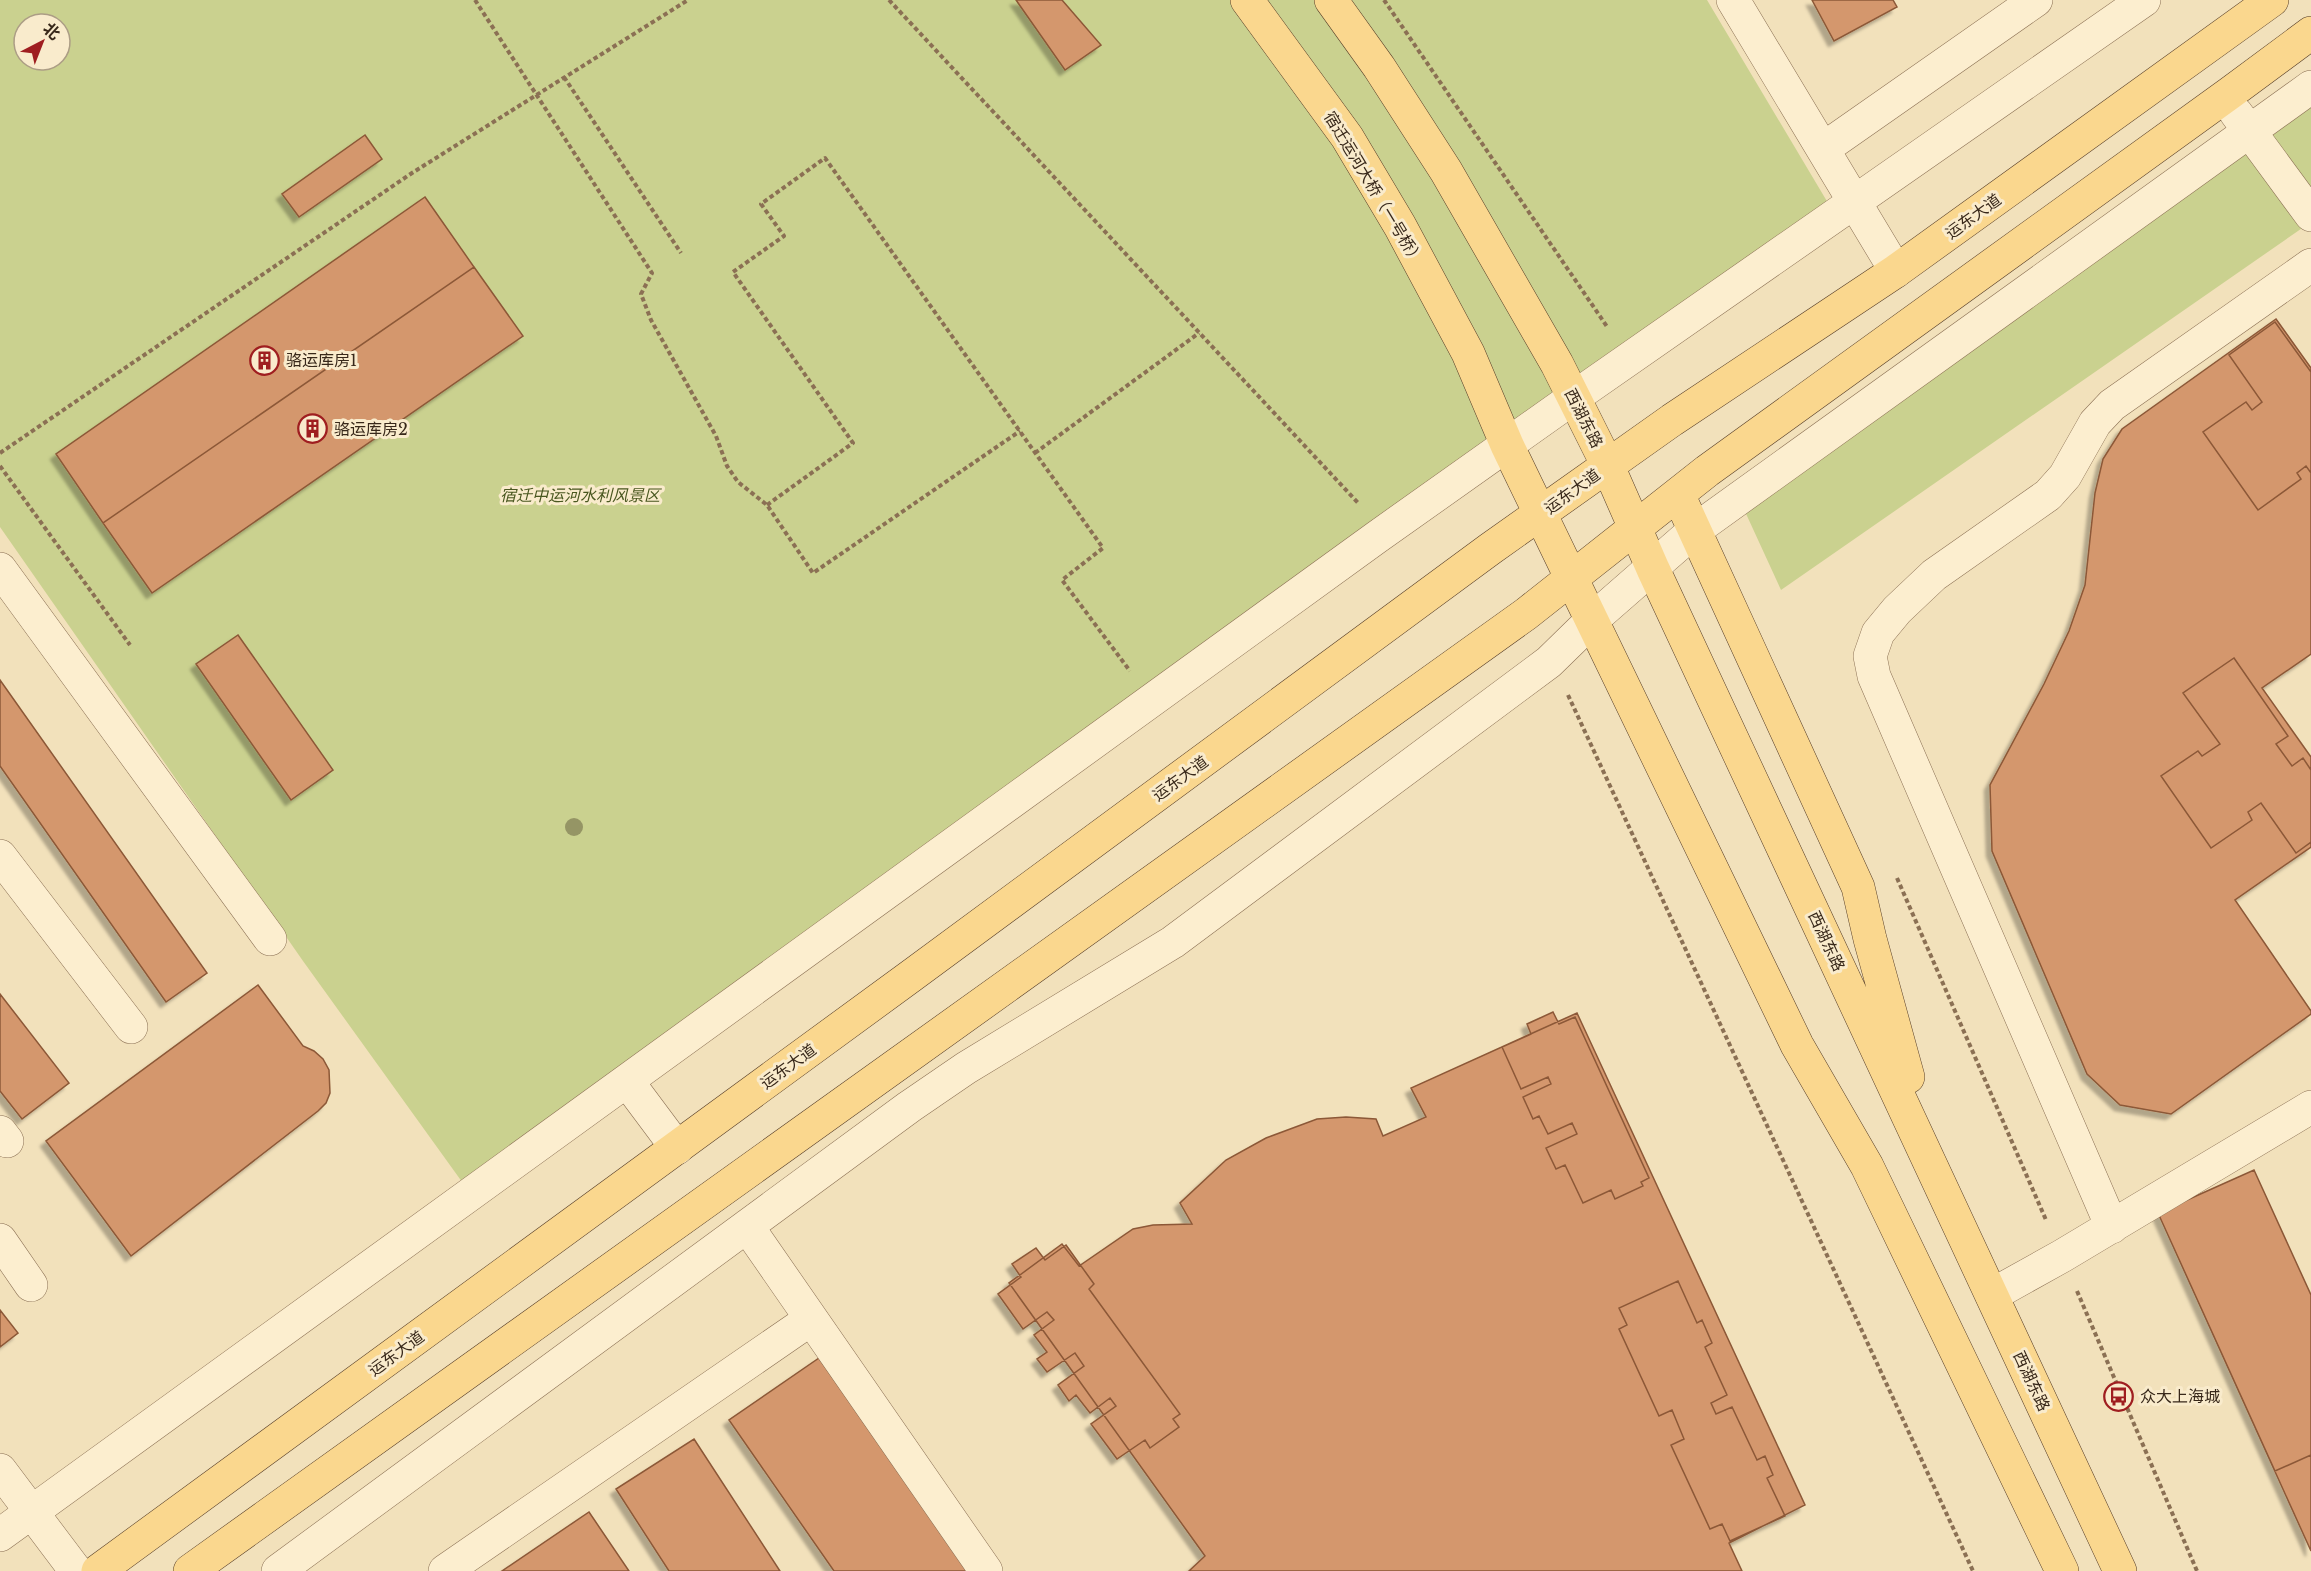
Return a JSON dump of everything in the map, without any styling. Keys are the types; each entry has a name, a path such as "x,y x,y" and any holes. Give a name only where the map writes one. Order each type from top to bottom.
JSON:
{"main road":[{"name":"宿迁运河大桥（一号桥）","path":"1247,0 1347,137 1400,226 1468,353 1507,445"},
{"name":"西湖东路","path":"1331,0 1379,67 1446,171 1526,314 1557,364 1607,464 1653,568 2120,1571"},
{"name":"运东大道","path":"98,1571 1607,464 1896,272 2272,0"},
{"path":"190,1571 1506,628 1751,439 2311,33"},
{"path":"1507,445 1797,1045 1867,1166 2062,1571"},
{"path":"1678,494 1858,887 1932,1166"}],"street":[{"path":"1733,0 1896,272"},
{"path":"1822,149 2036,0"},
{"path":"0,1535 1507,445 2144,0"},
{"path":"278,1571 966,1068 1173,942 1550,662 1592,620 1695,530 2311,87"},
{"path":"2225,97 2311,215"},
{"path":"2112,1227 1874,675 1870,656 1878,633 1897,610 1934,575 2048,495 2065,477 2095,423 2112,405 2311,265"},
{"path":"1,573 270,939"},
{"path":"0,855 131,1027"},
{"path":"627,1082 677,1148"},
{"path":"1992,1295 2112,1227 2311,1107"},
{"path":"747,1226 986,1571"},
{"path":"0,1240 31,1285"},
{"path":"445,1571 811,1318"},
{"path":"0,1470 76,1571"}],"path":[{"path":"475,0 652,273 641,294 651,320 716,436 727,466 738,482 766,505 813,573 1020,431"},
{"path":"0,453 402,180 688,0"},
{"path":"889,0 1362,508"},
{"path":"1384,0 1569,270"},
{"path":"564,77 681,253"},
{"path":"766,505 853,443 733,272 784,236 761,204 825,158 1103,548 1062,579 1134,676"},
{"path":"1035,453 1199,333"},
{"path":"0,466 130,645"},
{"path":"1550,662 1575,706 1973,1571"}],"green space":[{"name":"宿迁中运河水利风景区","path":"0,0 1707,0 1828,203 465,1186 303,961 0,527"},
{"path":"2311,99 2311,222 1781,590 1742,505"}],"building":[{"path":"1016,0 1062,0 1101,45 1065,70"},
{"path":"1812,0 1893,0 1897,7 1834,41"},
{"path":"365,135 382,159 299,217 282,194"},
{"name":"骆运库房1","path":"425,197 474,267 103,523 56,454"},
{"name":"骆运库房2","path":"474,267 523,336 152,593 103,523"},
{"path":"2276,319 2311,368 2311,654 2262,688 2311,757 2311,847 2235,900 2311,1014 2171,1114 2120,1105 2087,1074 1992,851 1990,785 2044,684 2069,631 2085,585 2095,493 2103,459 2122,429"},
{"path":"2275,322 2311,372 2311,473 2306,466 2297,473 2301,479 2258,510 2203,432 2246,402 2252,410 2262,402 2229,355"},
{"path":"238,635 333,770 291,800 196,664"},
{"path":"2234,658 2288,736 2276,744 2292,766 2303,758 2311,770 2311,842 2296,853 2261,803 2248,812 2252,820 2211,848 2161,776 2198,751 2202,756 2220,744 2183,693"},
{"path":"0,680 207,973 166,1002 0,766"},
{"path":"258,985 303,1046 314,1051 323,1059 329,1070 330,1093 326,1103 131,1256 46,1141"},
{"path":"0,994 69,1083 22,1119 0,1091"},
{"path":"1553,1012 1559,1024 1575,1017 1649,1178 1641,1182 1643,1186 1615,1199 1611,1190 1583,1203 1565,1165 1556,1169 1546,1148 1577,1134 1572,1123 1548,1134 1539,1116 1533,1119 1523,1097 1551,1084 1548,1077 1521,1089 1502,1047 1531,1034 1527,1024"},
{"path":"1577,1013 1805,1505 1729,1543 1742,1571 1189,1571 1205,1556 1009,1283 1062,1244 1079,1266 1133,1229 1153,1225 1192,1224 1180,1203 1226,1160 1266,1138 1317,1119 1346,1117 1376,1119 1383,1136 1426,1117 1411,1088"},
{"path":"2254,1170 2311,1295 2311,1551 2158,1213"},
{"path":"2254,1170 2311,1295 2311,1455 2275,1471 2158,1213"},
{"path":"1066,1245 1094,1284 1089,1289 1180,1414 1173,1419 1179,1427 1150,1448 1145,1440 1117,1459 1091,1424 1116,1406 1110,1398 1090,1413 1076,1395 1069,1401 1058,1385 1084,1366 1075,1353 1047,1372 1037,1359 1047,1352 1034,1335 1054,1320 1047,1312 1023,1329 998,1294 1021,1277 1012,1264 1036,1248 1045,1260"},
{"path":"1678,1281 1697,1323 1702,1320 1712,1343 1705,1347 1727,1395 1711,1403 1716,1414 1732,1407 1757,1460 1765,1456 1773,1475 1767,1478 1785,1516 1730,1541 1722,1524 1710,1529 1671,1445 1684,1439 1672,1410 1659,1416 1619,1329 1627,1325 1619,1308"},
{"path":"0,1310 18,1333 0,1347"},
{"path":"819,1358 967,1571 834,1571 729,1420"},
{"path":"694,1439 780,1571 669,1571 616,1489"},
{"path":"589,1512 629,1571 502,1571"}],"place":[{"name":"骆运库房1","path":"265,360"},
{"name":"骆运库房2","path":"313,429"},
{"name":"众大上海城","path":"2119,1396"}]}
